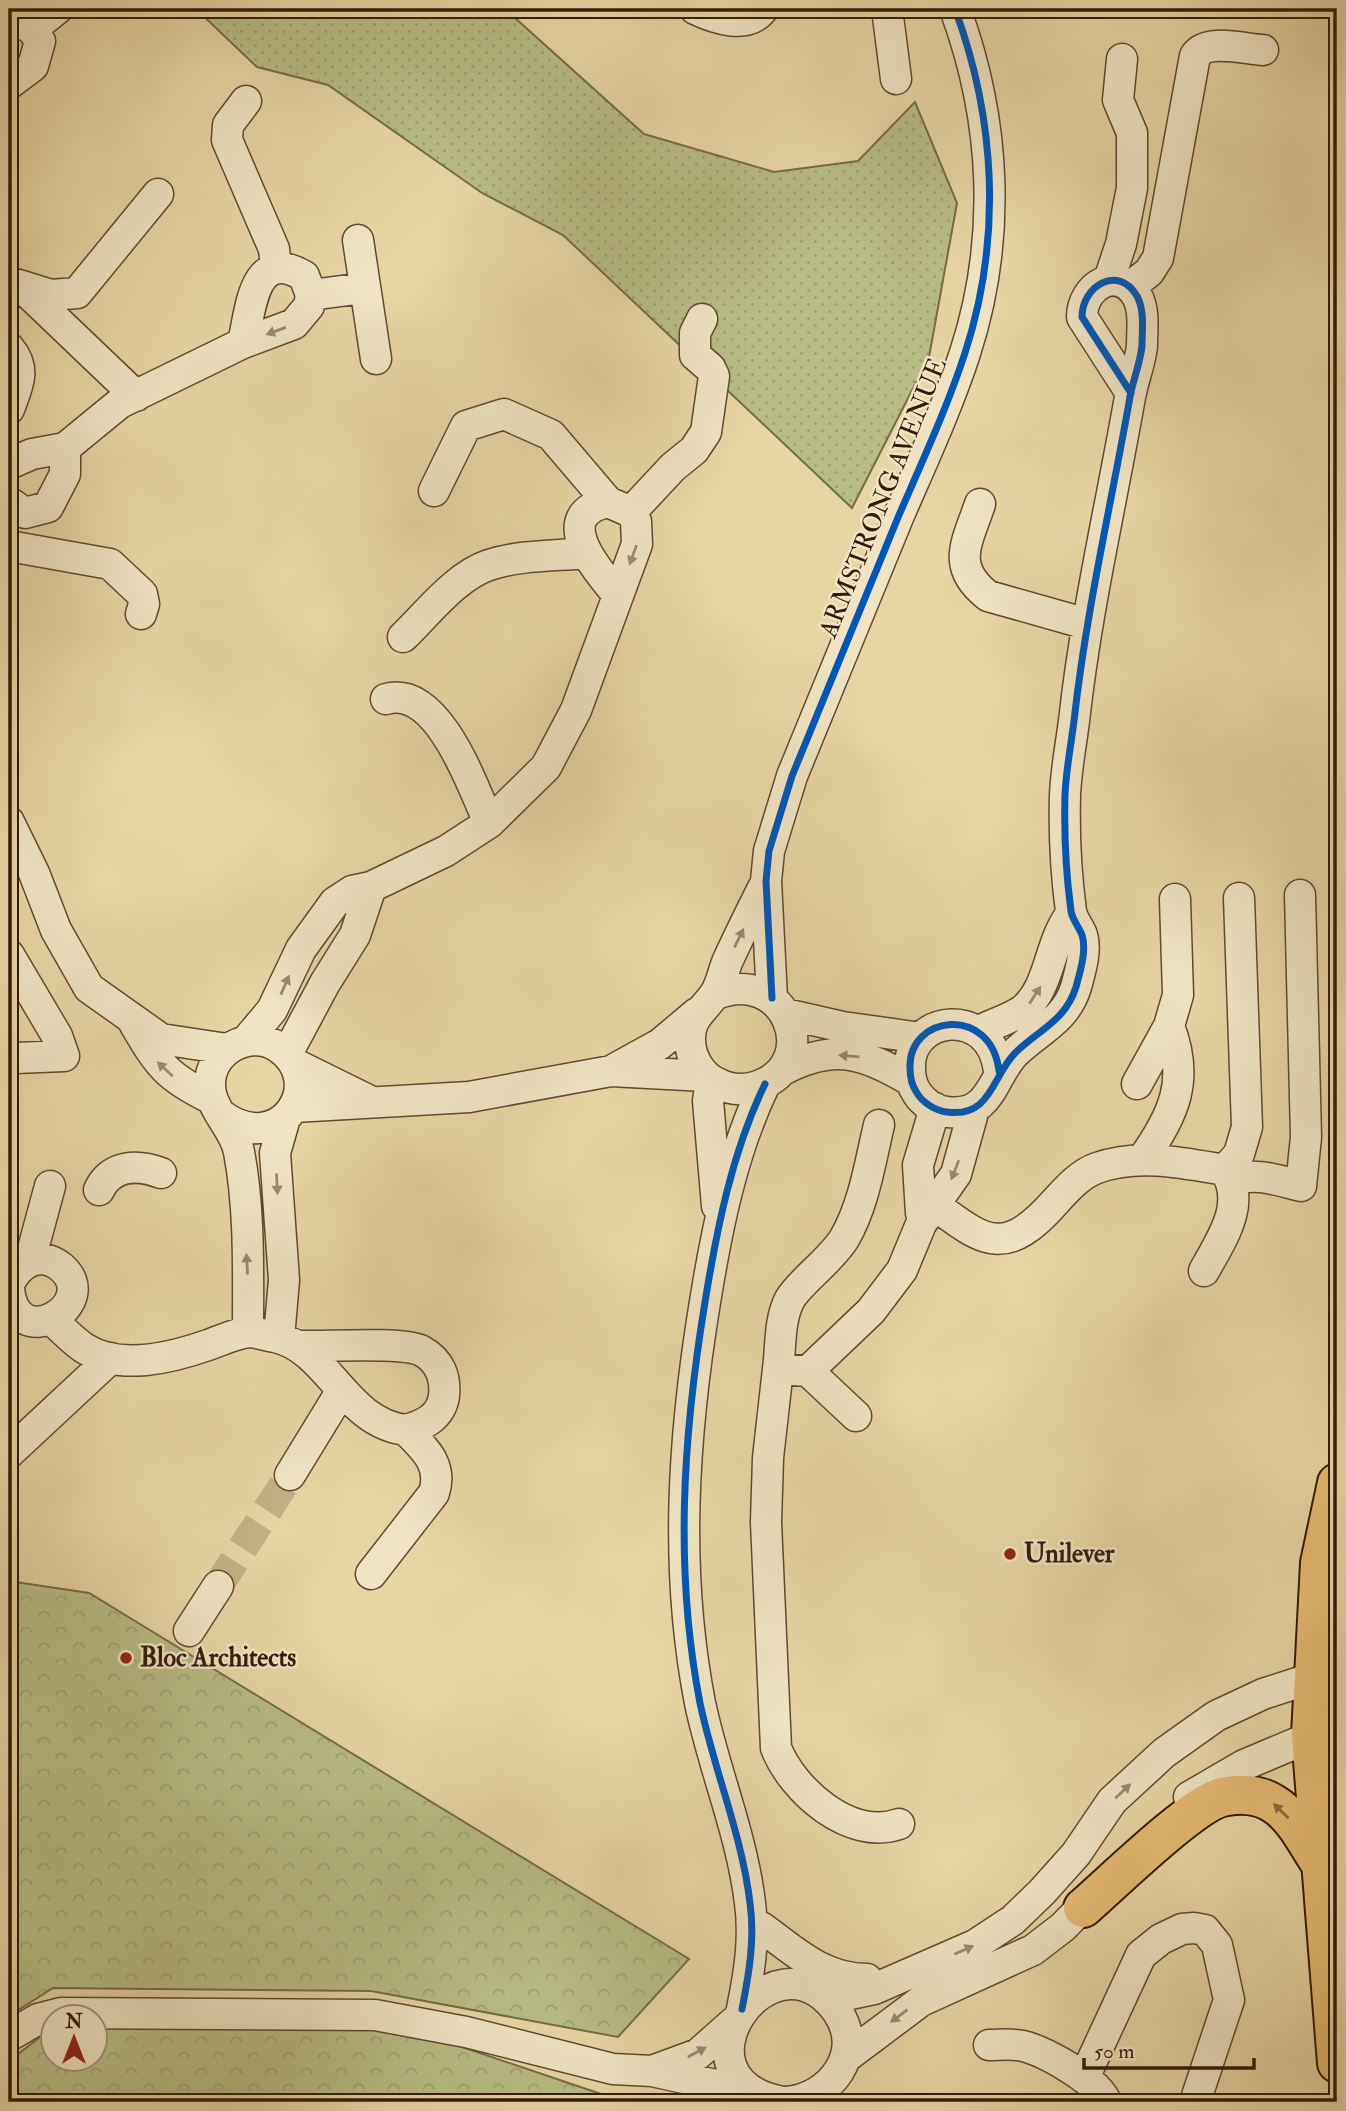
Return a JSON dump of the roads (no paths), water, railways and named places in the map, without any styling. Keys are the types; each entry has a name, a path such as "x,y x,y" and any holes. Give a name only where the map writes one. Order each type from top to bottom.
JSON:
{"highway":[{"path":"1337,1483 1320,1563 1325,1674 1322,1865 1337,2063"},
{"path":"1083,1908 1192,1813 1220,1798 1256,1796 1273,1803 1285,1812 1322,1865"}],"street":[{"path":"9,84 28,72 38,57 40,41 21,22 57,9"},
{"path":"695,9 729,21 748,19 763,9"},
{"path":"887,9 896,79"},
{"name":"ARMSTRONG AVENUE","path":"779,1006 766,881 774,827 792,776 953,385 965,352 982,281 990,217 988,149 980,92 955,9"},
{"path":"1131,393 1082,317 1088,292 1099,283 1119,283 1149,272 1158,258 1195,55 1208,46 1263,50"},
{"path":"999,1071 1017,1051 1058,1019 1075,990 1083,939 1071,914 1066,795 1087,624 1131,393 1140,365 1142,325 1142,310 1119,283 1121,244 1132,188 1132,133 1118,100 1122,59"},
{"path":"246,101 228,125 227,140 274,249 276,268"},
{"path":"12,285 51,295 76,293 158,194"},
{"path":"358,240 376,359"},
{"path":"9,464 32,454 65,448 120,404 243,343 294,324 309,306 311,295 304,276 292,269 276,268 261,278 256,287 243,343"},
{"path":"12,285 136,396"},
{"path":"311,295 364,288"},
{"path":"617,594 586,553 579,537 584,518 591,509 620,507 694,450 706,432 714,376 710,368 695,355 695,333 702,319"},
{"path":"9,348 21,368 21,378 9,409"},
{"path":"248,1332 239,1151 216,1106 212,1071 280,997 301,948 335,902 352,891 371,887 446,851 489,823 546,767 558,749 576,710 637,544 636,521 551,435 504,414 466,426 434,491"},
{"path":"9,502 20,512 38,511 48,507 60,488 67,464 65,448"},
{"path":"980,504 963,562 966,575 975,586 988,596 1087,624"},
{"path":"38,511 17,548 110,564 142,594 144,604 141,614"},
{"path":"403,637 457,585 482,568 515,559 586,553"},
{"path":"386,699 412,701 430,713 457,751 489,823"},
{"path":"9,822 34,873 55,930 89,988 134,1023 161,1039 275,1045 291,1059 377,1104"},
{"name":"ARMSTRONG AVENUE","path":"705,1004 766,881"},
{"path":"52,1320 85,1349 111,1358 145,1360 177,1356 248,1332 289,1342 419,1350 430,1356 443,1373 443,1404 430,1420 406,1430 394,1429 366,1415 289,1342 275,1153 289,1112 299,1093 299,1078 291,1059 324,983 355,935 371,887"},
{"path":"925,1208 981,1236 1006,1239 1028,1229 1081,1176 1096,1168 1142,1160 1228,1175 1261,1176 1301,1186 1306,1137 1300,895"},
{"path":"1204,1271 1227,1230 1233,1210 1228,1175 1239,1154 1247,1127 1239,898"},
{"path":"1137,1084 1169,1026 1178,995 1175,899"},
{"path":"979,1031 1015,1015 1032,1002 1047,971 1056,937 1071,914"},
{"path":"9,955 52,1026 64,1056 16,1058"},
{"path":"611,1071 660,1044 705,1004 743,988 779,1006 843,1027 921,1038"},
{"path":"705,1004 690,1039 697,1065 708,1078 718,1221"},
{"path":"9,2036 38,2019 61,2013 375,2015 466,2032 613,2069 652,2071 773,2100 828,2094 845,2058 845,2028 835,2009 810,1990 779,1959 755,1915 700,1703 685,1602 682,1546 685,1455 692,1383 718,1221 756,1104 792,1043 779,1006"},
{"path":"134,1023 157,1063 181,1084 216,1106 234,1125 252,1129 270,1127 289,1112 469,1097 611,1071 708,1078 734,1089 750,1089 808,1056 856,1056 875,1060 911,1081"},
{"path":"949,1024 965,1025 979,1031 990,1042 997,1055 999,1071 996,1086 987,1099 974,1109 960,1113 935,1108 918,1095 911,1081 909,1066 913,1051 921,1038 934,1028 949,1024"},
{"path":"1142,1160 1163,1129 1181,1073 1178,1049 1169,1026"},
{"path":"925,1208 918,1166 935,1108"},
{"path":"808,1371 888,1291 902,1270 925,1208 956,1174 974,1109"},
{"path":"879,1125 855,1218 843,1241 823,1266 791,1297 785,1312 768,1458 766,1522 776,1748 783,1767 801,1787 838,1816 878,1828 899,1824"},
{"path":"99,1190 104,1179 124,1168 139,1167 161,1173"},
{"path":"30,1260 50,1186"},
{"path":"48,1259 63,1268 71,1282 68,1304 64,1311 52,1320 35,1322 20,1315 10,1301 9,1286 16,1269 30,1260 48,1259"},
{"path":"9,1453 111,1358"},
{"path":"778,1369 808,1371 856,1416"},
{"path":"290,1475 342,1390"},
{"path":"371,1574 434,1493 438,1482 434,1463 406,1430"},
{"path":"189,1631 218,1586"},
{"path":"652,2071 698,2054 738,2015 770,1989 850,1994 874,1989 975,1945 1013,1920 1076,1854 1112,1801 1175,1746 1216,1716 1263,1694 1325,1674"},
{"path":"845,2058 921,2001 1033,1950 1083,1908 1136,1845 1182,1801 1244,1765 1324,1730"},
{"path":"755,1915 824,1972 853,1979 902,1978"},
{"path":"755,1915 752,1945 730,2053 742,2082 773,2100"},
{"path":"1084,2078 1141,1955 1161,1939 1182,1929 1194,1928 1205,1930 1216,1945 1229,2000 1196,2096"},
{"path":"989,2045 1026,2047 1084,2078 1101,2090 1106,2102"}],"tunnel":[{"path":"218,1586 290,1475"}],"place":[{"name":"Unilever","path":"1010,1554"},
{"name":"Bloc Architects","path":"126,1658"}]}
